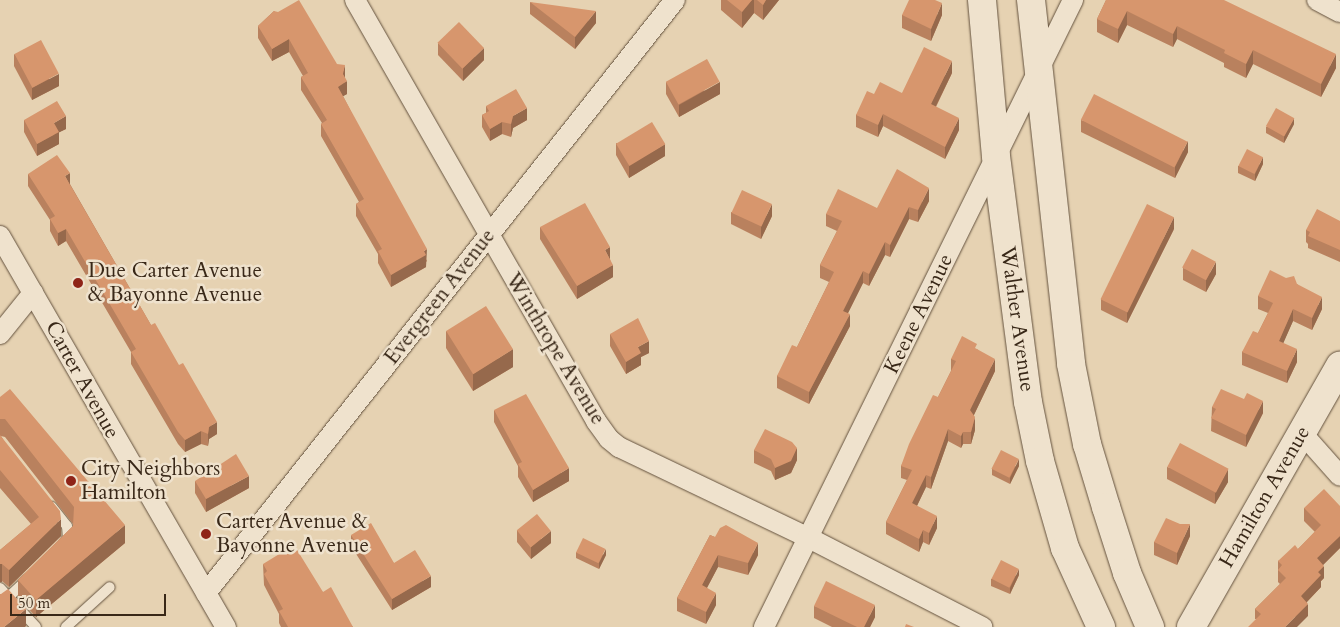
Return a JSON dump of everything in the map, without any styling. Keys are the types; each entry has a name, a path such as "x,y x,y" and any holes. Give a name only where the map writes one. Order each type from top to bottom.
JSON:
{"main road":[{"name":"Walther Avenue","path":"982,0 996,156 1028,402 1040,461 1065,548 1101,627"},
{"path":"1031,0 1073,373 1088,444 1106,506 1127,573 1150,627"},
{"name":"Hamilton Avenue","path":"1191,627 1340,366"}],"street":[{"name":"Winthrope Avenue","path":"354,0 488,236 596,421 609,439 620,447 809,538 982,627"},
{"name":"Evergreen Avenue","path":"206,593 675,0"},
{"name":"Keene Avenue","path":"764,627 996,156 1038,66 1073,0"},
{"path":"1317,0 1340,12"},
{"name":"Carter Avenue","path":"0,236 226,627"},
{"path":"0,334 33,294"},
{"path":"1302,433 1340,476"}],"lane":[{"path":"43,495 67,526 68,539 54,555"},
{"path":"0,605 34,573"},
{"path":"66,627 110,587"},
{"path":"0,588 36,627"}],"building":[{"path":"299,0 337,64 345,65 343,74 347,81 338,87 427,249 424,251 426,255 391,275 378,251 382,249 356,204 364,199 321,124 327,120 301,77 308,73 289,39 272,49 258,26 274,11 278,12"},
{"path":"727,0 752,0 742,12"},
{"path":"757,0 766,0 763,5"},
{"path":"909,0 935,0 942,3 931,29 902,15"},
{"path":"1106,0 1224,0 1336,54 1321,84 1253,50 1246,64 1224,53 1225,50 1177,26 1173,34 1127,11 1118,29 1097,19"},
{"path":"530,2 596,11 575,37"},
{"path":"459,22 484,48 462,69 437,43"},
{"path":"41,40 59,74 32,88 15,54"},
{"path":"924,47 952,61 931,104 959,118 945,147 883,114 878,125 856,115 867,91 874,94 880,82 902,93"},
{"path":"707,59 720,82 678,105 666,82"},
{"path":"516,89 527,108 513,116 511,124 502,122 490,129 482,115 489,111 486,106"},
{"path":"1094,94 1188,142 1174,168 1081,120"},
{"path":"57,101 66,116 54,123 59,132 37,144 24,120"},
{"path":"1276,108 1294,118 1284,137 1266,126"},
{"path":"652,122 665,144 629,166 616,144"},
{"path":"1247,149 1263,157 1254,174 1238,166"},
{"path":"57,155 70,173 65,176 151,325 155,323 179,365 183,363 217,422 209,427 208,434 201,431 185,440 178,432 131,352 136,349 66,229 58,233 50,219 55,216 28,174"},
{"path":"897,169 929,188 918,210 909,207 890,245 885,242 869,274 863,271 843,311 850,314 809,392 777,376 792,345 797,347 834,272 820,265 842,221 826,214 838,189 877,208"},
{"path":"742,190 772,204 761,227 731,213"},
{"path":"585,203 610,247 605,250 613,265 577,286 540,227"},
{"path":"1147,204 1174,217 1127,312 1101,299"},
{"path":"1317,209 1340,221 1340,250 1308,236 1310,232 1306,230"},
{"path":"1192,249 1216,262 1206,280 1182,268"},
{"path":"1270,270 1286,278 1294,276 1297,284 1322,297 1312,318 1293,309 1279,341 1297,349 1287,371 1242,352 1253,331 1258,333 1273,303 1258,296"},
{"path":"486,306 513,349 473,374 446,331"},
{"path":"638,318 649,341 638,347 641,353 626,362 610,334"},
{"path":"962,336 977,344 975,348 995,359 970,410 975,417 971,432 963,432 961,436 948,429 931,477 926,475 912,503 937,516 929,533 923,530 919,539 886,522 912,470 901,466 909,444 933,395 938,397 956,361 951,359"},
{"path":"10,389 125,525 36,600 18,580 73,526 74,507 5,419 0,419 0,397"},
{"path":"1221,389 1244,399 1247,393 1263,401 1246,435 1211,418 1216,409 1212,407"},
{"path":"526,394 569,468 533,490 518,464 522,462 494,410"},
{"path":"765,429 792,442 797,448 791,461 775,468 771,459 754,450"},
{"path":"0,435 60,511 61,519 9,570 0,564 0,550 39,517 0,470"},
{"path":"1180,443 1229,469 1216,493 1167,467"},
{"path":"1001,450 1019,459 1009,478 991,469"},
{"path":"236,454 249,476 206,499 195,481"},
{"path":"1324,489 1340,506 1340,536 1317,558 1324,566 1318,572 1321,575 1301,596 1308,604 1285,627 1248,627 1261,614 1255,609 1286,578 1278,570 1282,565 1278,561 1295,545 1298,549 1321,525 1304,508"},
{"path":"537,514 551,531 531,547 517,530"},
{"path":"1166,518 1180,524 1190,524 1177,553 1154,542"},
{"path":"371,523 394,563 415,550 431,576 392,599 351,535"},
{"path":"726,525 758,543 748,563 718,555 702,585 716,593 706,612 677,598 710,535 715,537 720,528"},
{"path":"583,538 605,549 598,563 576,552"},
{"path":"294,545 323,592 331,587 353,627 288,627 279,611 283,609 264,574 267,571 263,564"},
{"path":"1001,560 1019,569 1009,588 991,579"},
{"path":"826,581 875,605 864,627 857,627 814,606"},
{"path":"8,589 26,609 4,627 0,627 0,594"}],"place":[{"name":"Due Carter Avenue & Bayonne Avenue","path":"78,283"},
{"name":"City Neighbors Hamilton","path":"71,481"},
{"name":"Carter Avenue & Bayonne Avenue","path":"206,534"}]}
